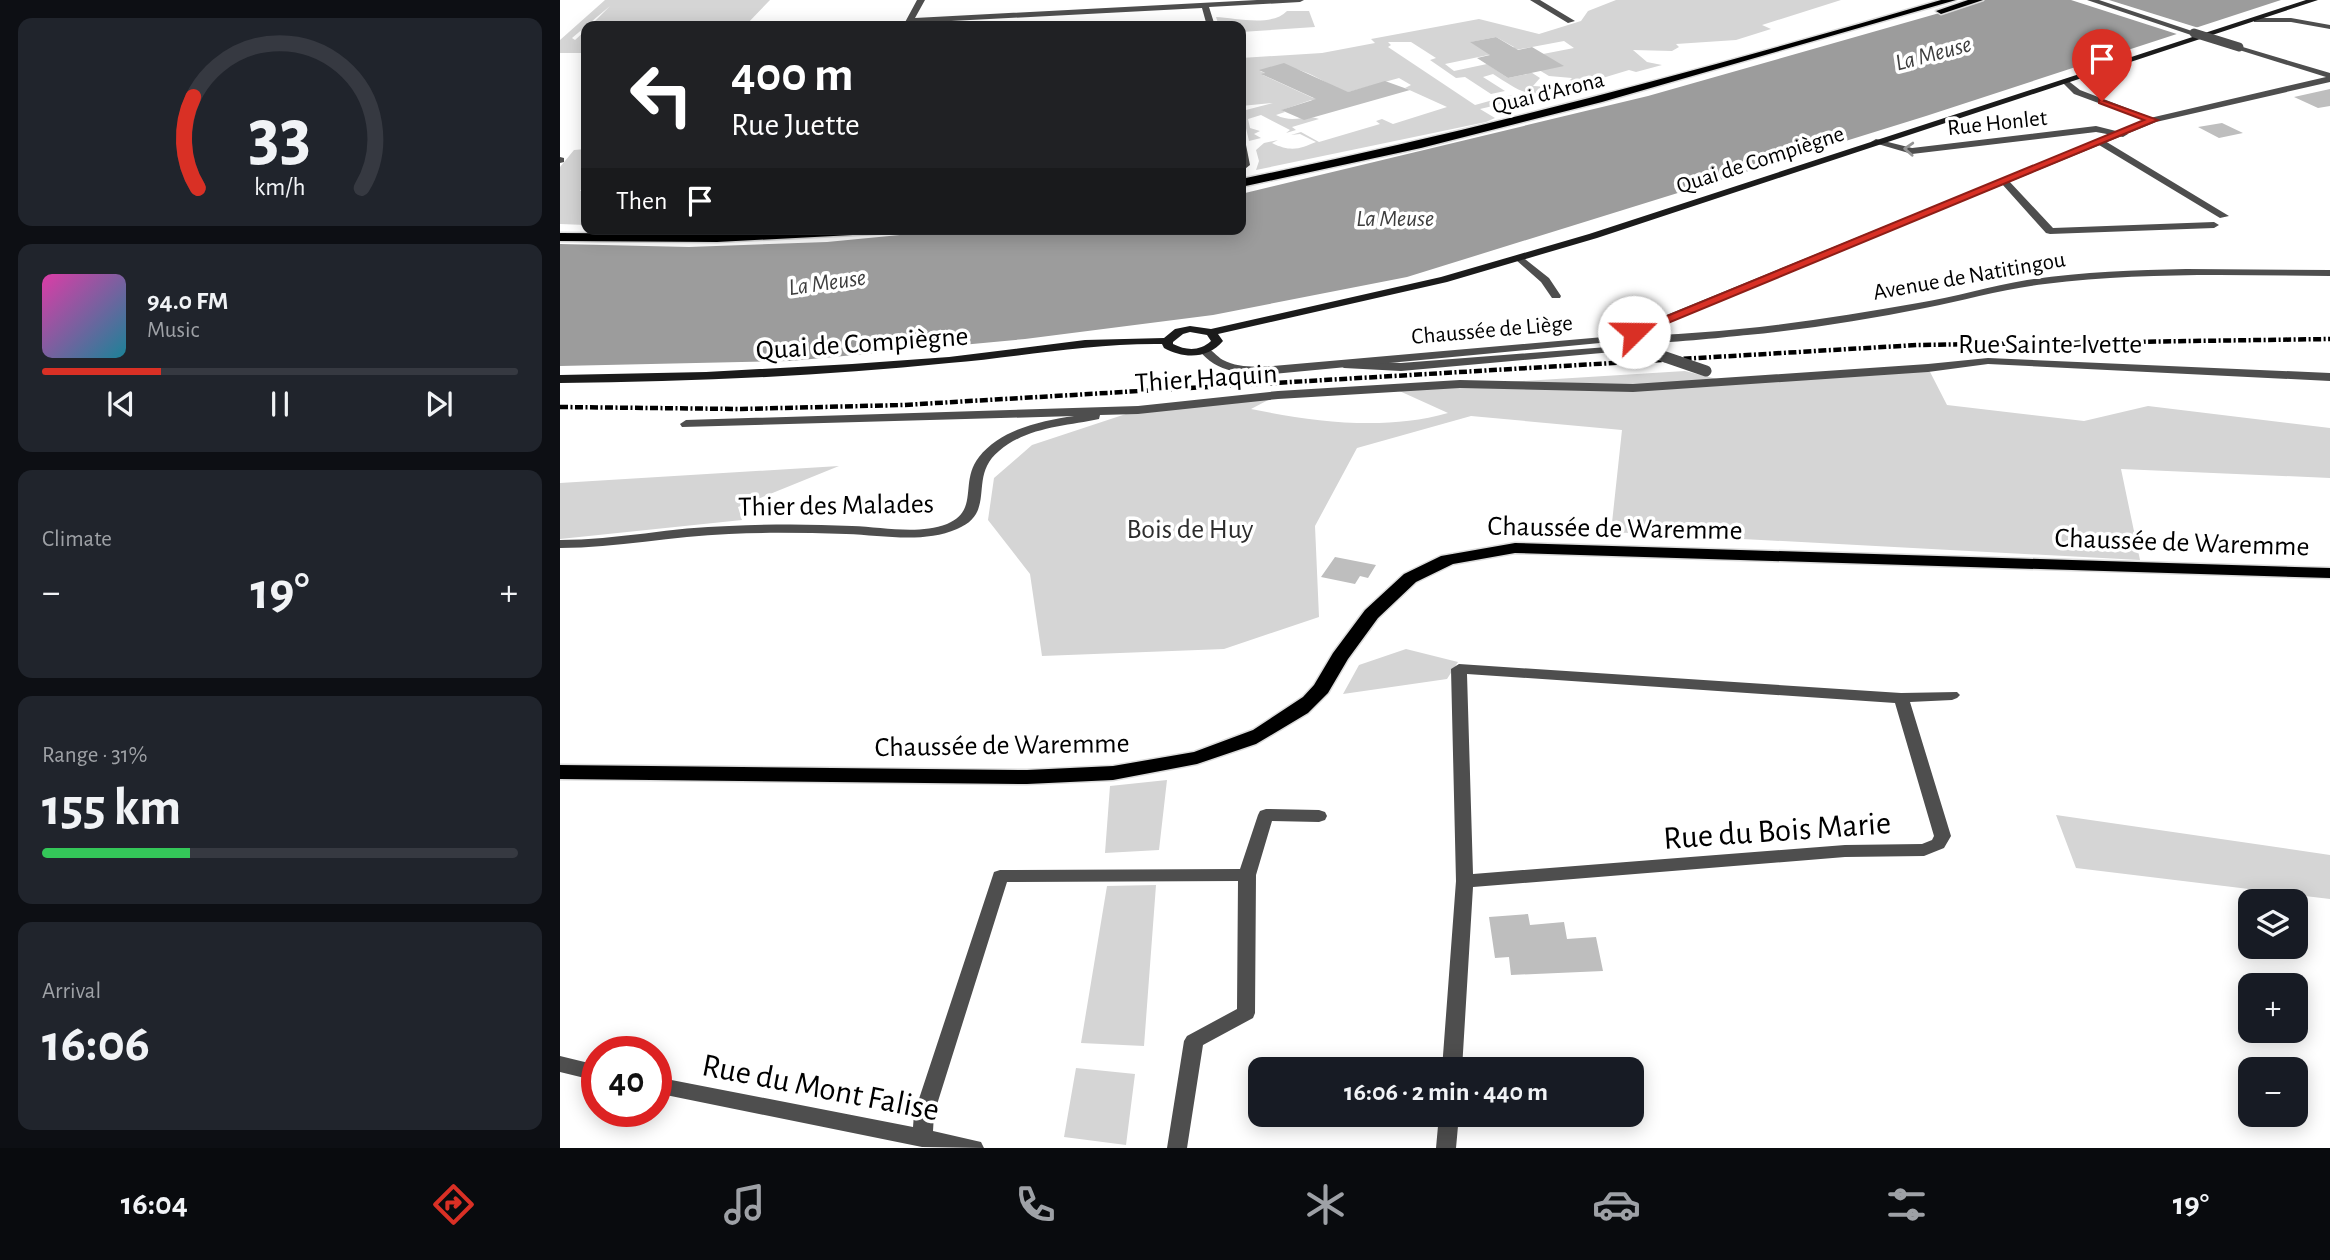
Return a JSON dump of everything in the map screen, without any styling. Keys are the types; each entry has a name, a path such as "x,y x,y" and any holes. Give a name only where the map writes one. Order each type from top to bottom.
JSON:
{"main road":[{"name":"Quai d'Arona","path":"1246,182 1539,117 1808,44 1951,0"},
{"path":"1808,44 1978,0"},
{"path":"2016,97 2019,92 2297,0"},
{"name":"Quai de Compiègne","path":"560,379 660,379 824,371 1114,342 1167,341 1179,331 1190,329 1211,332 1379,296 1520,258 2315,0"},
{"name":"Quai d'Arona","path":"1246,176 1520,116 1863,26"},
{"path":"560,229 581,230"},
{"path":"560,237 693,238 761,235"},
{"path":"1167,341 1168,346 1184,352 1205,350 1217,341 1211,332"},
{"name":"Chaussée de Waremme","path":"560,772 1090,776 1181,761 1247,740 1303,706 1320,691 1340,658 1377,608 1408,579 1465,554 1494,550 1515,548 2330,573"}],"street":[{"path":"909,21 921,0"},
{"path":"952,21 1300,0"},
{"path":"1534,0 1571,21"},
{"path":"2091,0 2330,78"},
{"path":"2258,20 2291,20 2330,27"},
{"path":"1205,350 1218,362 1244,370 1344,364 1401,367 1619,344 2153,120 2330,78"},
{"path":"2066,82 2077,92 2153,120"},
{"name":"Rue Honlet","path":"1876,142 1912,151 2096,129 2123,134"},
{"path":"2102,143 2224,216"},
{"path":"2005,182 2050,231 2214,225"},
{"path":"1520,258 1545,280 1556,296"},
{"name":"Avenue de Natitingou","path":"1619,344 1673,340 1904,309 2021,284 2073,277 2145,273 2330,273"},
{"path":"1619,344 1706,371 1729,382"},
{"name":"Rue Sainte-Ivette","path":"1729,382 1928,368 1988,361 2330,377"},
{"name":"Thier Haquin","path":"686,424 1138,410 1278,395 1460,384 1633,388 1729,382"},
{"name":"Thier des Malades","path":"560,544 588,545 731,530 900,533 946,529 969,515 977,497 976,475 995,445 1038,429 1082,418 1138,410"},
{"path":"1453,1057 1465,881 1459,669 1901,698 1952,695"},
{"name":"Rue du Bois Marie","path":"1465,881 1845,851 1924,850 1938,845 1943,836 1901,698"},
{"path":"1177,1148 1194,1041 1246,1013 1247,875 1266,815 1319,816"},
{"path":"922,1138 924,1114 1000,876 1247,875"},
{"path":"560,1064 581,1069"},
{"name":"Rue du Mont Falise","path":"672,1088 974,1148"},
{"path":"1446,1148 1448,1127"}],"green space":[{"path":"605,0 770,0 750,21 595,21 610,6 592,21 581,21"},
{"path":"1616,0 1841,0 1762,25 1771,29 1736,40 1676,44 1679,47 1672,51 1633,50 1647,62 1662,65 1636,72 1629,70 1576,86 1567,83 1572,78 1549,76 1534,67 1562,66 1543,54 1574,48 1564,41 1510,51 1514,47 1496,37 1471,42 1498,53 1445,64 1454,71 1487,64 1508,78 1527,74 1526,69 1540,78 1533,86 1551,87 1554,91 1544,93 1522,91 1493,74 1483,77 1505,91 1491,94 1465,77 1456,78 1430,60 1436,58 1411,42 1388,42 1391,45 1388,47 1475,105 1511,95 1515,97 1510,99 1514,101 1480,109 1495,118 1486,122 1256,170 1259,161 1256,150 1264,143 1278,140 1272,143 1285,148 1301,148 1316,142 1300,134 1291,135 1301,132 1319,142 1380,124 1376,121 1382,119 1393,124 1447,107 1405,88 1411,85 1399,78 1345,93 1293,68 1272,68 1260,71 1265,73 1263,75 1313,98 1323,95 1316,103 1311,100 1282,110 1285,112 1276,115 1288,119 1319,119 1292,127 1296,130 1286,133 1290,130 1261,115 1248,119 1250,128 1260,131 1254,134 1261,138 1249,141 1246,110 1273,103 1246,106 1246,58 1322,53 1375,43 1371,39 1479,19 1539,34 1581,21 1588,11"},
{"path":"1287,11 1309,11 1315,27 1246,32 1246,21 1217,21 1216,17 1263,20 1280,16"},
{"path":"581,21 581,30 572,38 575,40 581,35 581,53 560,53 560,40"},
{"path":"581,149 581,225 560,224 560,167 574,150"},
{"name":"Bois de Huy","path":"1928,368 1947,405 2084,421 2148,406 2330,428 2330,478 2121,469 2140,560 1611,532 1622,430 1471,416 1357,448 1315,526 1319,617 1224,649 1042,656 1030,574 988,520 994,478 1032,445 1138,410 1278,395 1251,409 1325,421 1399,422 1448,413 1395,389 1685,371 1729,382"},
{"path":"839,466 738,507 742,520 560,539 560,483"},
{"path":"1406,649 1458,662 1447,679 1343,694 1359,665"},
{"path":"1167,780 1159,850 1105,853 1110,786"},
{"path":"2056,815 2330,855 2330,899 2308,896 2308,889 2248,889 2076,868"},
{"path":"1156,885 1144,1046 1081,1043 1107,886"},
{"path":"1076,1068 1135,1074 1126,1145 1064,1137"}],"water":[{"name":"La Meuse","path":"1985,0 2281,0 1926,116 1407,277 1213,315 1025,339 790,361 560,366 560,244 689,247 827,242 900,235 1246,235 1246,193 1648,96"}],"pier":[{"path":"2071,0 2109,0 2202,29 2183,36"}],"building":[{"path":"1496,37 1518,50 1532,47 1564,66 1508,78 1477,58 1490,55 1470,42"},
{"path":"1284,63 1348,92 1385,81 1410,90 1304,120 1281,110 1316,99 1261,74 1265,73 1259,70"},
{"path":"2330,89 2330,106 2318,108 2294,97"},
{"path":"2222,123 2243,133 2219,138 2198,127"},
{"path":"1335,557 1376,565 1368,578 1360,576 1355,584 1321,577"},
{"path":"1528,914 1530,925 1564,922 1567,939 1596,937 1603,971 1511,975 1509,957 1495,958 1489,917"}],"railway":[{"path":"560,407 741,409 903,405 1917,345 2330,339"}],"route":[{"path":"1634,332 2153,120 2102,101"}]}
